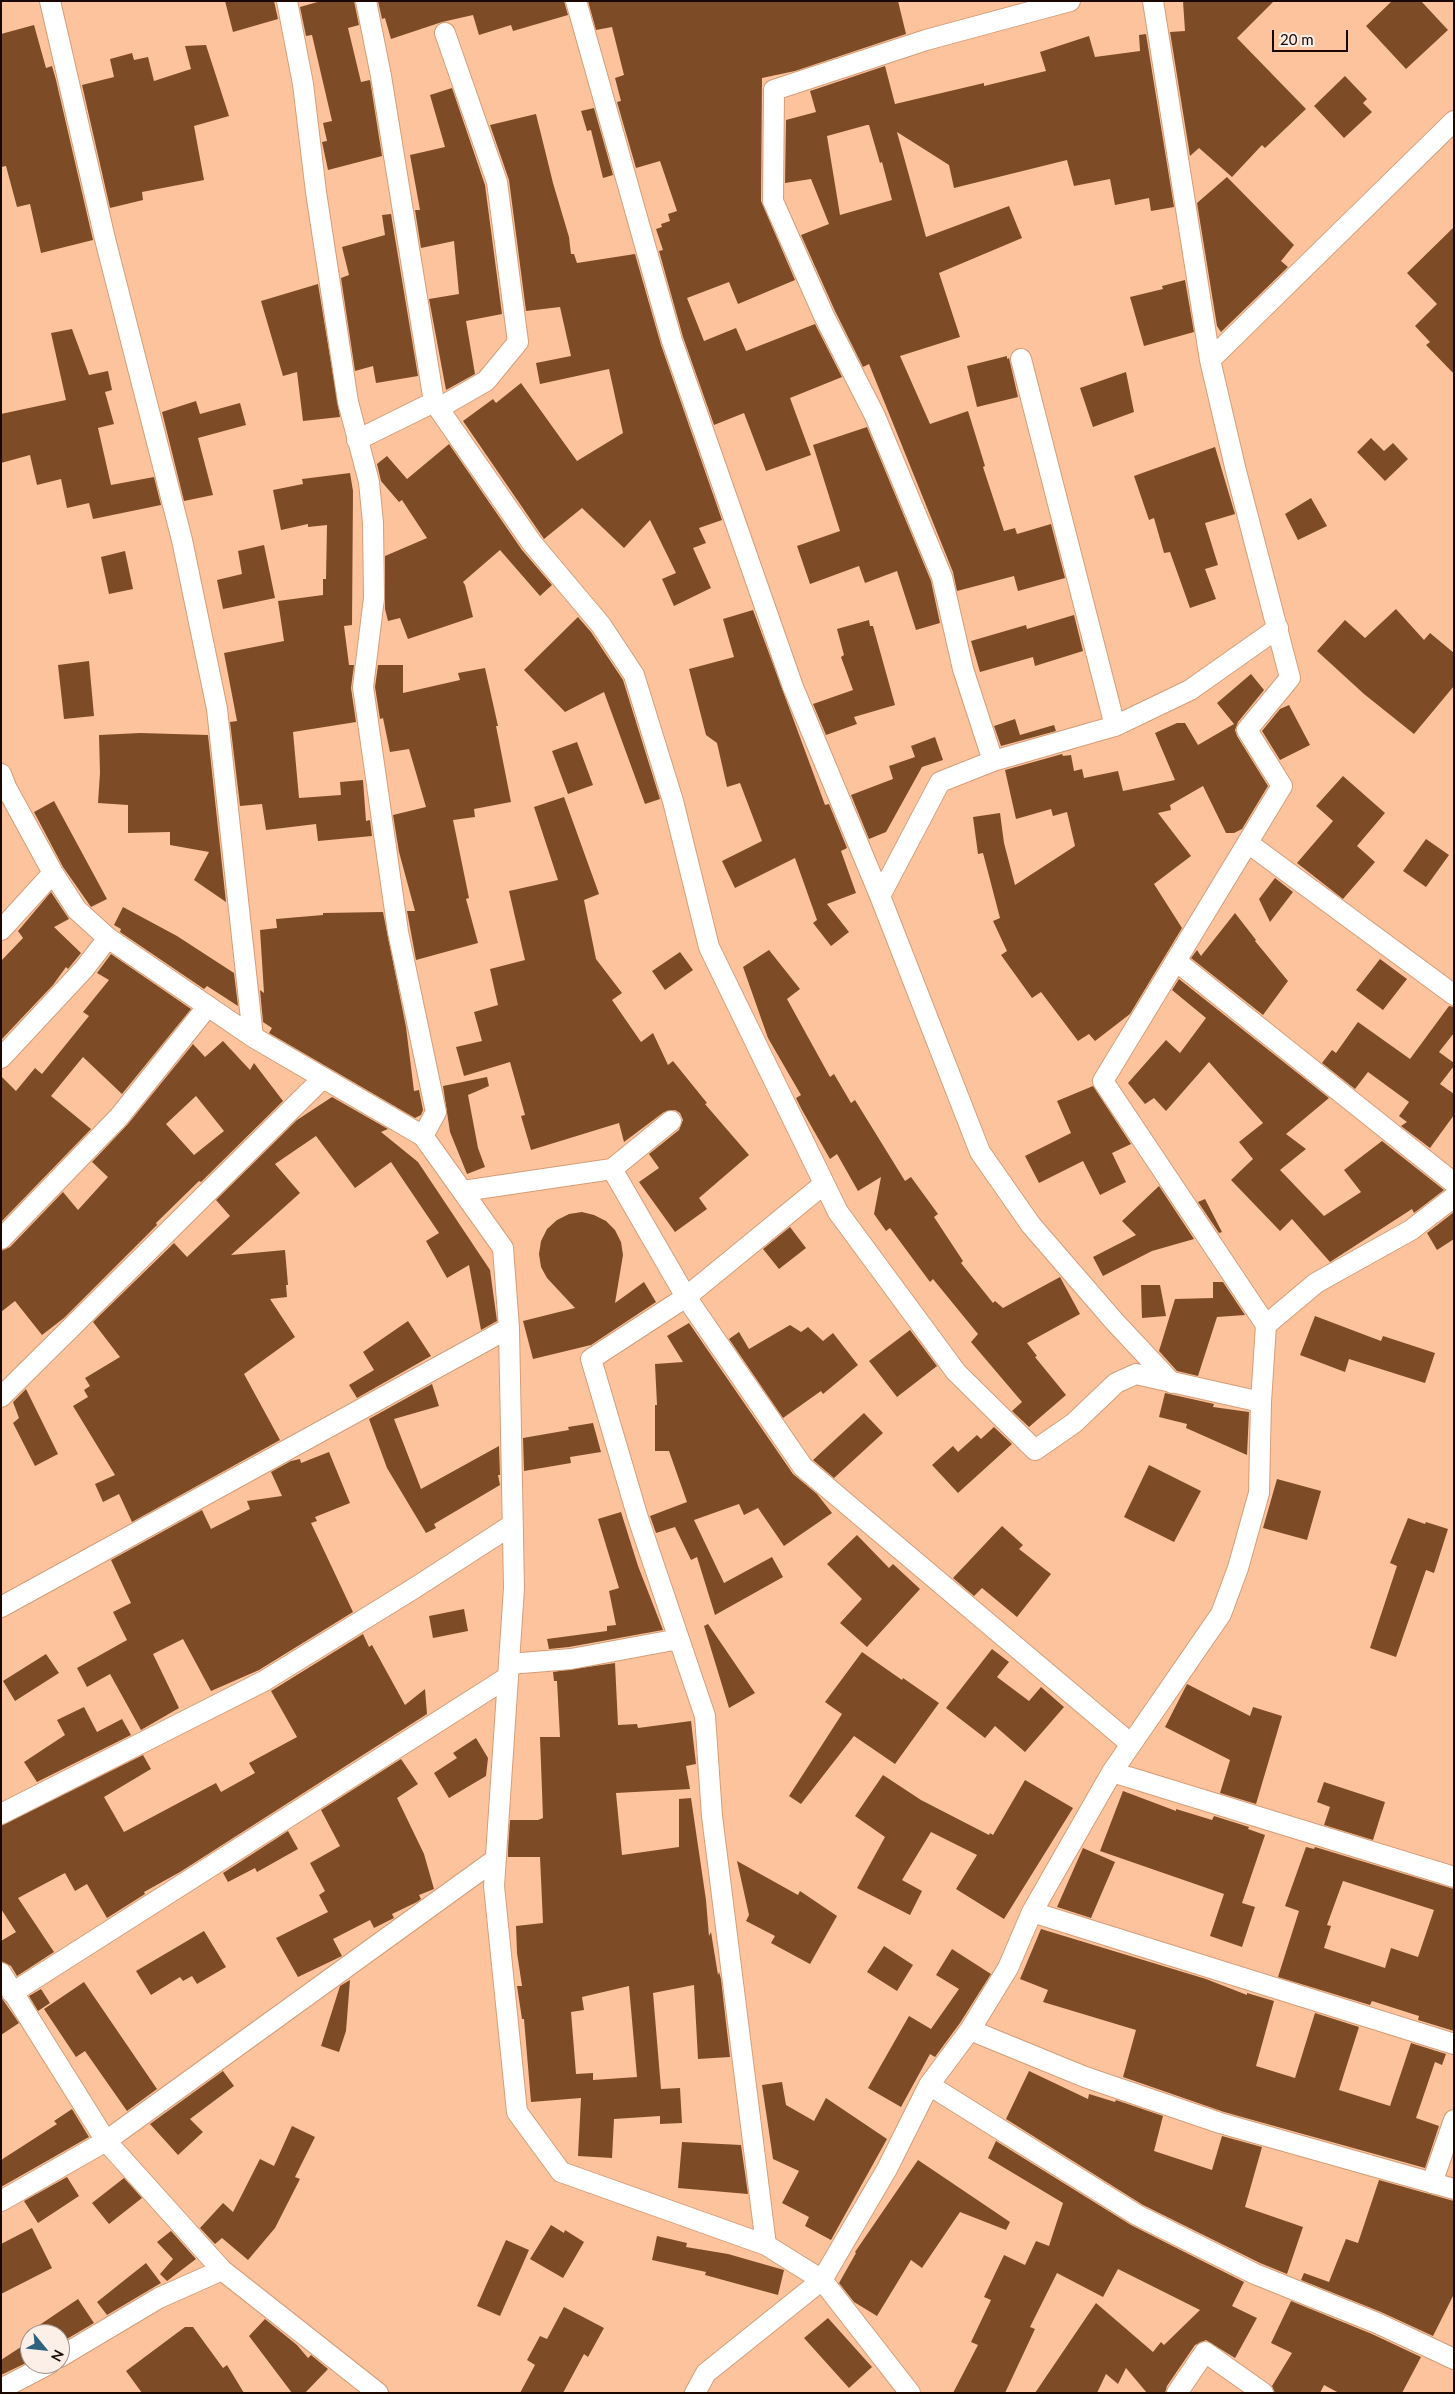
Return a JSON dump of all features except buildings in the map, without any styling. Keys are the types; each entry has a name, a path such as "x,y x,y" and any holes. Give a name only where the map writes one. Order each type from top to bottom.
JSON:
{"street":[{"path":"50,1 105,239 182,540 217,709 253,1036"},
{"path":"287,1 304,84 318,202 348,402 369,482 373,533 374,598 363,687 398,932 436,1112 423,1136"},
{"path":"366,1 381,76 437,405 532,543 601,625 634,675 674,801 709,947 838,1212 956,1372 1035,1450 1074,1423 1116,1383 1136,1374 1260,1402"},
{"path":"576,1 672,341 792,687 880,896 980,1152 1031,1225 1114,1321 1172,1383"},
{"path":"993,761 964,669 942,578 874,416 824,316 772,201 774,90 926,40 1070,1"},
{"path":"695,2393 706,2374 822,2280 887,2169 929,2085 970,2030 1008,1968 1032,1912 1112,1772 1221,1614 1238,1568 1259,1493 1260,1402 1266,1325 1103,1081 1282,786 1247,730 1290,678 1236,471 1210,360 1153,1"},
{"path":"357,440 486,381 518,342 497,182 445,33"},
{"path":"1210,360 1454,121"},
{"path":"1021,359 1115,726"},
{"path":"880,896 940,782 993,761 1115,726 1190,690 1278,628"},
{"path":"1,774 6,787 53,873 77,910 108,938 253,1036 423,1136 503,1248 509,1328 514,1588 494,1886 518,2112 561,2172 766,2245 822,2280 910,2393"},
{"path":"1248,843 1454,995"},
{"path":"1,930 53,873"},
{"path":"1,1058 84,969 108,938"},
{"path":"1176,961 1454,1183"},
{"path":"1,1238 118,1117 208,1006"},
{"path":"1,1397 324,1078"},
{"path":"463,1191 612,1169 671,1122"},
{"path":"612,1169 686,1297 803,1467 1131,1744"},
{"path":"766,2245 712,1816 704,1716 638,1518 591,1359 686,1297 824,1184"},
{"path":"1266,1325 1316,1284 1411,1230 1454,1197"},
{"path":"1,1607 509,1328"},
{"path":"1,1814 264,1681 512,1525"},
{"path":"12,1993 508,1670 679,1639"},
{"path":"1112,1772 1454,1877"},
{"path":"1,2201 106,2141 496,1859"},
{"path":"1032,1912 1454,2044"},
{"path":"1,1974 106,2141 222,2270 378,2393"},
{"path":"970,2030 1085,2076 1220,2124 1454,2189"},
{"path":"929,2085 1137,2215 1255,2274 1377,2323 1454,2359"},
{"path":"1432,2184 1454,2120"},
{"path":"70,2351 159,2298 222,2270"},
{"path":"1177,2393 1205,2352 1263,2393"},
{"path":"1,2389 30,2374"}]}
